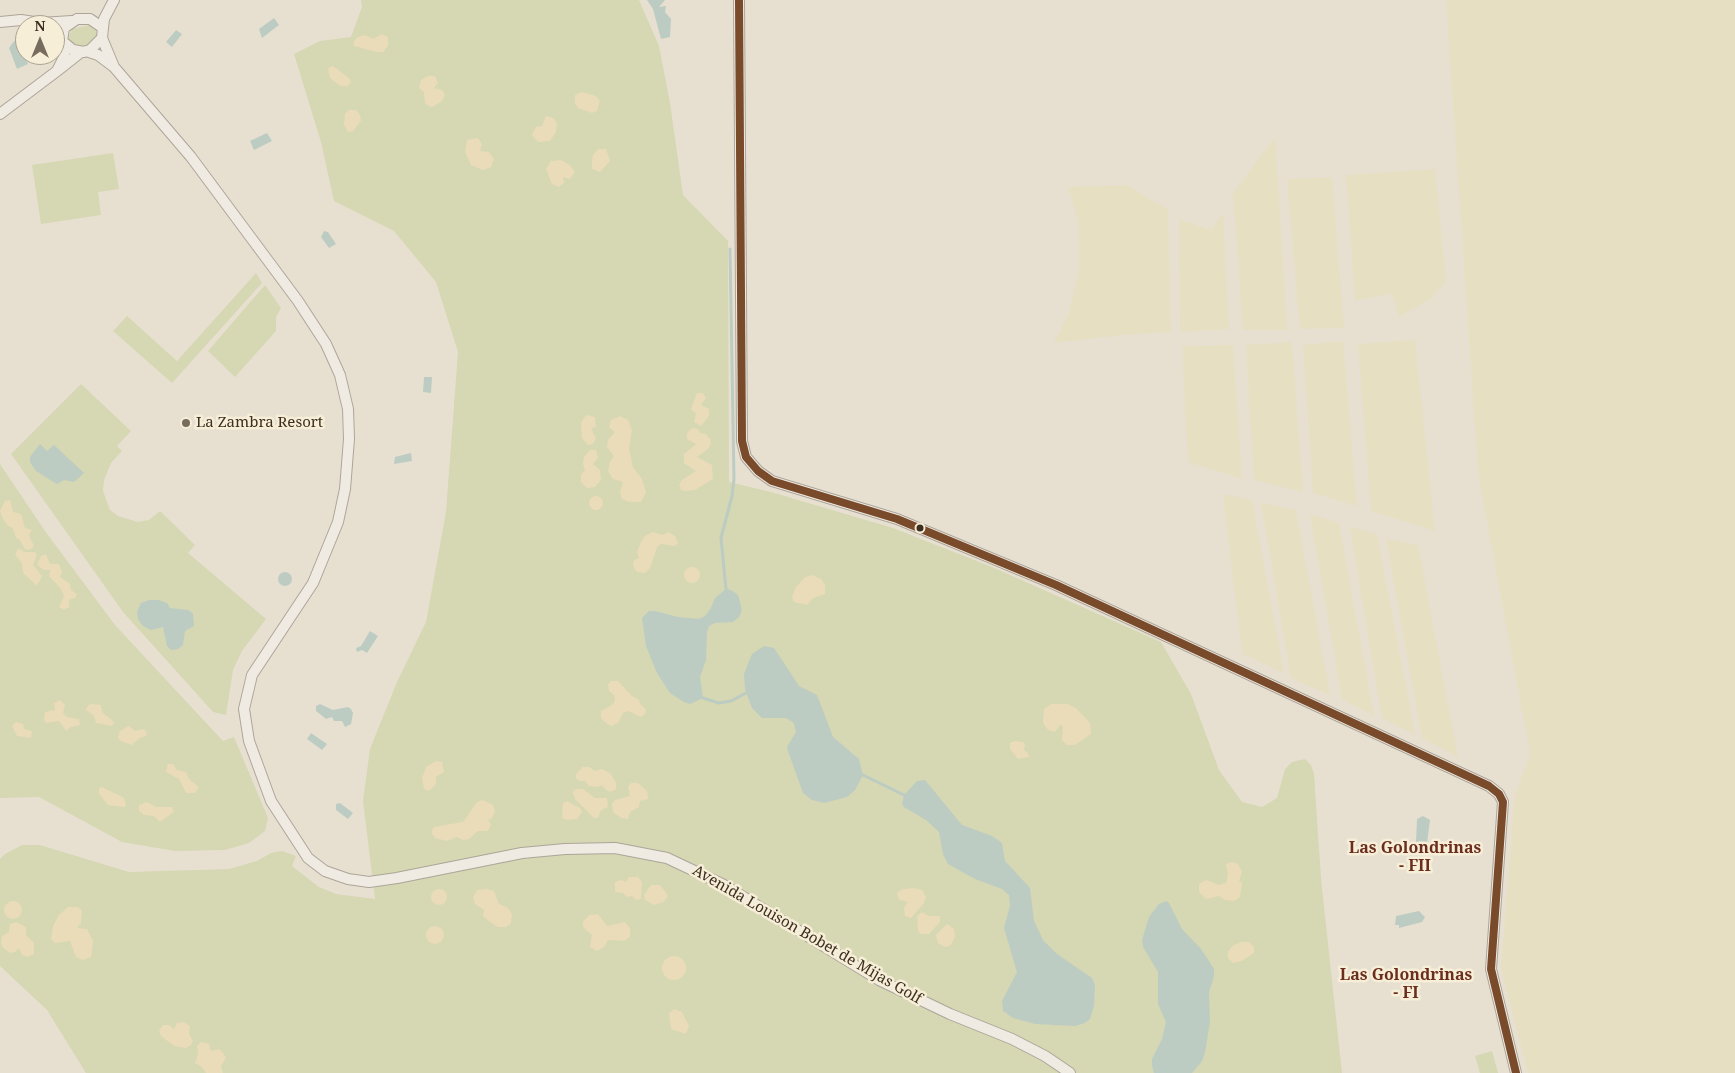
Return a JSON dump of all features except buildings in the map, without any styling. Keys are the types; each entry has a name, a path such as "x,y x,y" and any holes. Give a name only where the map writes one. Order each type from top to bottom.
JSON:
{"street":[{"path":"0,114 84,51 93,48 103,33 104,19 114,0"},
{"path":"739,0 742,442 746,457 758,471 772,481 897,519 1056,585 1489,786 1499,794 1503,802 1491,969 1516,1073"},
{"path":"65,22 90,19 103,33"},
{"path":"0,22 15,21"},
{"path":"65,27 72,21"},
{"name":"Avenida Louison Bobet de Mijas Golf","path":"103,33 114,67"},
{"path":"65,40 84,51"},
{"name":"Avenida Louison Bobet de Mijas Golf","path":"84,51 98,55 114,67 192,157 298,301 326,344 340,375 348,409 350,439 345,489 338,522 313,583 252,675 244,709 249,742 271,801 308,858 325,870 348,879 369,882 522,853 565,849 615,848 667,858 724,885 879,980 950,1014 1012,1039 1045,1056 1070,1073"},
{"path":"57,71 60,65"}],"shaded area":[{"path":"647,0 665,0 659,7 666,6 665,12 671,19 670,37 661,39 653,9"},
{"path":"1446,0 1735,0 1735,1073 1528,1073 1501,967 1515,795 1530,754 1478,472"},
{"path":"274,18 279,25 262,38 259,29"},
{"path":"176,30 182,34 172,47 166,42"},
{"path":"15,41 15,64 9,48"},
{"path":"15,65 26,65 17,69"},
{"path":"267,133 272,141 254,150 250,141"},
{"path":"1275,137 1287,330 1243,330 1233,193"},
{"path":"1435,169 1446,281 1432,298 1399,317 1392,293 1355,301 1346,175"},
{"path":"1332,177 1344,328 1300,329 1287,179"},
{"path":"1127,185 1168,210 1171,332 1122,335 1054,343 1069,312 1079,269 1078,221 1068,187"},
{"path":"1223,213 1229,329 1180,332 1179,219 1211,230"},
{"path":"324,231 328,232 336,244 329,248 321,237"},
{"path":"1415,340 1435,531 1371,511 1358,344"},
{"path":"1343,341 1357,506 1313,493 1303,345"},
{"path":"1292,342 1303,492 1254,480 1246,345"},
{"path":"1233,345 1242,479 1188,462 1182,346"},
{"path":"424,377 432,377 431,393 423,392"},
{"path":"40,444 47,451 54,445 84,473 74,482 64,480 57,484 36,471 30,462 30,457"},
{"path":"411,453 412,461 394,464 395,457"},
{"path":"1223,494 1252,500 1284,673 1242,654"},
{"path":"1261,503 1296,510 1330,695 1291,678"},
{"path":"1310,514 1339,523 1374,716 1342,699"},
{"path":"1350,527 1377,534 1415,735 1382,718"},
{"path":"1386,539 1418,545 1458,757 1422,738"},
{"path":"285,572 290,574 292,579 290,584 285,586 280,584 278,579 280,574"},
{"path":"726,589 738,595 742,610 739,617 733,622 715,623 709,626 706,660 700,677 703,698 690,704 684,702 670,693 657,673 646,646 642,618 649,611 655,611 678,617 699,619 705,616 715,598"},
{"path":"149,600 158,600 167,603 170,608 188,610 193,614 194,626 185,631 183,645 178,649 171,650 167,646 163,627 151,630 143,626 138,619 137,612 141,603"},
{"path":"370,631 378,636 367,653 362,650 357,652 356,648 361,646"},
{"path":"764,646 774,648 799,686 817,695 833,737 859,759 863,775 855,790 847,797 824,803 812,800 803,793 787,747 796,732 794,723 786,718 762,718 752,708 745,689 744,674 752,654"},
{"path":"320,704 333,710 348,707 353,713 351,724 345,727 342,721 334,721 332,717 326,719 316,711 316,706"},
{"path":"311,733 327,744 322,750 307,739"},
{"path":"925,780 962,825 992,836 1002,843 1005,861 1030,888 1034,921 1043,940 1057,954 1092,978 1095,985 1094,1006 1090,1019 1085,1023 1075,1026 1035,1024 1013,1018 1003,1011 1002,1001 1017,972 1004,928 1010,906 1009,895 1002,889 975,879 948,864 943,854 939,832 926,820 904,807 902,804 904,795 917,781"},
{"path":"340,803 353,813 348,819 336,810 336,804"},
{"path":"1423,816 1430,820 1427,843 1421,847 1416,842 1417,819"},
{"path":"1166,901 1169,903 1182,929 1201,949 1214,969 1209,992 1210,1021 1205,1053 1202,1061 1192,1073 1154,1073 1152,1066 1152,1059 1162,1039 1166,1022 1158,1004 1158,972 1143,947 1142,940 1149,917 1159,904"},
{"path":"1419,911 1425,917 1422,922 1399,928 1399,925 1395,925 1396,916"}],"green space":[{"path":"361,0 639,0 659,46 670,103 683,195 728,241 729,482 771,492 893,528 992,567 1161,642 1191,694 1219,770 1242,802 1262,807 1277,798 1285,769 1292,762 1305,759 1311,765 1314,774 1321,879 1342,1073 86,1073 47,1010 0,966 0,859 5,854 22,845 40,845 129,872 229,869 257,861 271,853 282,851 296,856 292,866 319,887 336,894 375,899 363,801 370,749 397,682 426,622 446,512 458,352 436,282 394,231 334,201 321,142 294,54 320,41 351,37 362,7"},
{"path":"90,25 95,27 98,36 87,46 76,46 68,39 72,29"},
{"path":"113,153 119,189 98,192 101,215 41,224 32,165"},
{"path":"256,273 262,283 172,383 113,331 127,316 177,361"},
{"path":"265,285 281,308 276,317 276,331 235,377 208,351"},
{"path":"81,384 131,431 117,446 122,451 111,463 104,480 103,491 110,510 118,516 138,522 149,520 160,511 195,545 188,553 266,619 242,651 233,670 226,715 213,712 123,612 11,454"},
{"path":"0,464 45,531 115,625 223,741 234,737 268,818 265,831 249,843 225,850 175,851 122,842 39,797 0,798"},
{"path":"1492,1051 1498,1073 1480,1073 1475,1056"}],"sand":[{"path":"382,34 388,37 388,46 383,52 354,46 354,41 358,37 365,35 373,39"},
{"path":"333,66 349,78 351,82 348,86 340,86 330,78 328,68"},
{"path":"428,76 435,76 438,83 434,88 442,90 445,95 442,101 432,107 425,104 424,92 419,88 421,80"},
{"path":"582,92 596,96 600,101 597,111 592,113 578,108 575,103 575,95"},
{"path":"349,110 356,110 360,115 361,121 353,131 348,132 344,125 345,114"},
{"path":"546,116 553,118 557,123 556,132 550,141 538,142 532,135 536,127 542,126"},
{"path":"478,138 482,144 480,151 489,152 494,159 491,167 483,170 471,165 465,152 467,140"},
{"path":"598,149 606,149 610,161 600,172 592,169 593,155"},
{"path":"561,160 570,165 575,172 570,179 563,177 564,183 559,187 552,184 546,169 551,161"},
{"path":"697,393 703,393 706,398 701,405 709,409 709,416 701,426 694,422 696,414 691,409"},
{"path":"586,415 595,417 596,426 591,429 596,438 593,444 588,445 582,438 581,423"},
{"path":"620,416 628,420 632,430 629,449 633,467 642,479 646,492 641,502 629,502 622,499 620,492 623,482 613,479 608,471 614,456 607,447 608,440 615,432 609,427 611,420"},
{"path":"692,428 698,429 700,433 706,434 710,439 711,444 708,449 697,457 712,465 713,479 695,490 685,491 681,490 679,485 682,480 696,471 684,463 684,454 696,444 687,439 687,433"},
{"path":"590,450 596,450 598,458 593,464 600,470 601,480 595,487 587,488 581,482 581,475 585,470 583,464 584,457"},
{"path":"593,496 599,496 603,503 599,510 593,510 589,506 589,500"},
{"path":"10,500 13,512 21,514 25,528 32,530 29,535 34,546 30,550 25,549 19,539 16,538 13,528 8,526 3,519 0,511 5,501"},
{"path":"653,532 662,535 669,532 675,536 678,543 675,546 661,544 657,547 650,568 645,573 637,572 633,566 634,560 639,558 637,552 641,542 645,536"},
{"path":"18,548 25,552 35,552 37,555 33,565 42,576 37,586 23,573 22,563 15,555"},
{"path":"46,554 50,564 59,564 62,572 60,577 70,584 71,590 77,594 75,598 69,600 69,607 64,610 59,607 64,596 61,589 49,576 50,570 44,570 37,565 41,556"},
{"path":"692,567 700,575 692,583 684,575"},
{"path":"812,575 821,579 825,585 825,594 813,598 807,605 794,602 792,597 796,587 805,577"},
{"path":"611,681 618,681 632,696 639,700 640,704 646,709 645,714 641,717 628,711 623,713 618,723 611,726 606,723 601,718 601,711 612,705 615,701 614,695 609,691 608,685"},
{"path":"60,700 65,705 63,713 67,717 79,719 80,725 70,727 66,731 59,721 46,723 44,720 45,712 55,710 54,703"},
{"path":"1051,704 1068,704 1077,709 1090,723 1091,734 1075,745 1067,745 1062,740 1063,726 1060,725 1055,732 1048,730 1043,723 1044,709"},
{"path":"88,705 101,705 102,712 114,723 112,726 96,723 94,716 86,710"},
{"path":"16,722 23,724 24,729 32,731 31,738 17,736 12,726"},
{"path":"129,726 135,731 143,729 147,732 146,736 140,738 132,745 121,741 118,738 120,731"},
{"path":"1014,741 1025,744 1024,750 1028,753 1029,757 1018,759 1010,749 1010,743"},
{"path":"436,761 442,762 444,772 436,777 436,784 429,791 424,789 422,778 426,767"},
{"path":"168,764 173,764 177,770 186,772 189,779 199,787 195,793 186,793 179,779 166,772"},
{"path":"583,767 589,767 595,771 602,769 611,774 616,783 616,789 611,792 602,785 598,787 589,786 585,781 579,781 576,778 576,774"},
{"path":"631,783 638,783 647,791 648,799 640,801 639,807 630,812 628,819 621,818 613,812 612,804 615,800 630,796 628,787"},
{"path":"102,787 124,798 126,805 124,807 108,805 99,794 99,788"},
{"path":"576,789 583,789 595,798 607,798 608,807 601,810 598,818 594,818 575,799 573,792"},
{"path":"483,800 493,805 495,811 492,818 488,820 491,825 488,831 478,831 469,839 463,840 457,837 447,841 435,838 431,832 434,827 463,822 477,802"},
{"path":"567,801 581,809 582,812 577,819 567,820 562,818 563,803"},
{"path":"147,802 156,807 172,807 174,812 160,822 154,816 144,815 139,811 139,805"},
{"path":"1231,862 1238,864 1242,872 1239,881 1242,883 1240,897 1234,901 1225,900 1219,896 1206,899 1199,892 1199,884 1206,880 1219,885 1226,883 1228,875 1226,864"},
{"path":"629,877 638,877 642,882 641,899 636,900 632,896 627,897 623,893 615,892 615,882 621,880 626,882"},
{"path":"651,885 660,885 667,894 667,898 663,902 654,905 645,900 644,895"},
{"path":"914,888 922,890 926,897 924,903 911,918 905,916 904,908 908,902 899,900 897,893 903,889"},
{"path":"439,889 447,897 439,905 431,897"},
{"path":"487,889 494,891 499,904 508,908 512,914 511,923 506,927 498,927 490,922 483,916 484,910 475,904 473,897 477,890"},
{"path":"9,901 17,901 22,906 20,917 9,919 4,914 4,906"},
{"path":"68,907 78,907 82,911 81,923 77,928 87,929 93,941 91,957 83,960 76,957 70,941 55,943 51,939 53,926 59,915"},
{"path":"922,912 929,916 940,916 940,922 929,934 920,934 918,930 917,916"},
{"path":"598,914 607,926 625,922 630,928 630,937 624,941 608,940 604,947 597,951 590,947 592,935 583,927 583,922 589,915"},
{"path":"16,922 26,927 26,935 34,943 34,954 28,957 22,955 19,948 15,952 10,953 3,948 2,936 9,932 10,924"},
{"path":"947,924 954,929 955,937 950,946 945,947 938,943 936,935"},
{"path":"435,926 441,929 444,935 441,941 435,944 429,941 426,935 429,929"},
{"path":"1249,942 1254,947 1254,953 1242,961 1233,963 1228,958 1228,951 1234,945"},
{"path":"674,956 682,960 686,968 682,976 674,980 666,976 662,968 666,960"},
{"path":"674,1009 682,1012 689,1026 686,1034 671,1029 669,1013"},
{"path":"183,1022 190,1026 189,1034 193,1041 186,1048 174,1046 161,1036 159,1030 163,1025 169,1025 174,1029 177,1023"},
{"path":"201,1042 209,1044 211,1051 219,1049 224,1054 226,1058 221,1066 223,1073 206,1073 202,1067 195,1063 198,1054 197,1046"}],"waterway":[{"path":"726,589 721,538 732,496 734,479 730,249"},
{"path":"703,698 719,703 731,701 746,693"},
{"path":"863,775 904,795"}],"transit line":[{"path":"739,0 742,441 746,457 758,471 772,481 897,519 1056,585 1489,786 1499,794 1503,802 1491,969 1516,1073"}],"place":[{"name":"La Zambra Resort","path":"186,423"}],"district":[{"name":"Las Golondrinas - FII","path":"1415,857"},
{"name":"Las Golondrinas - FI","path":"1406,984"}]}
